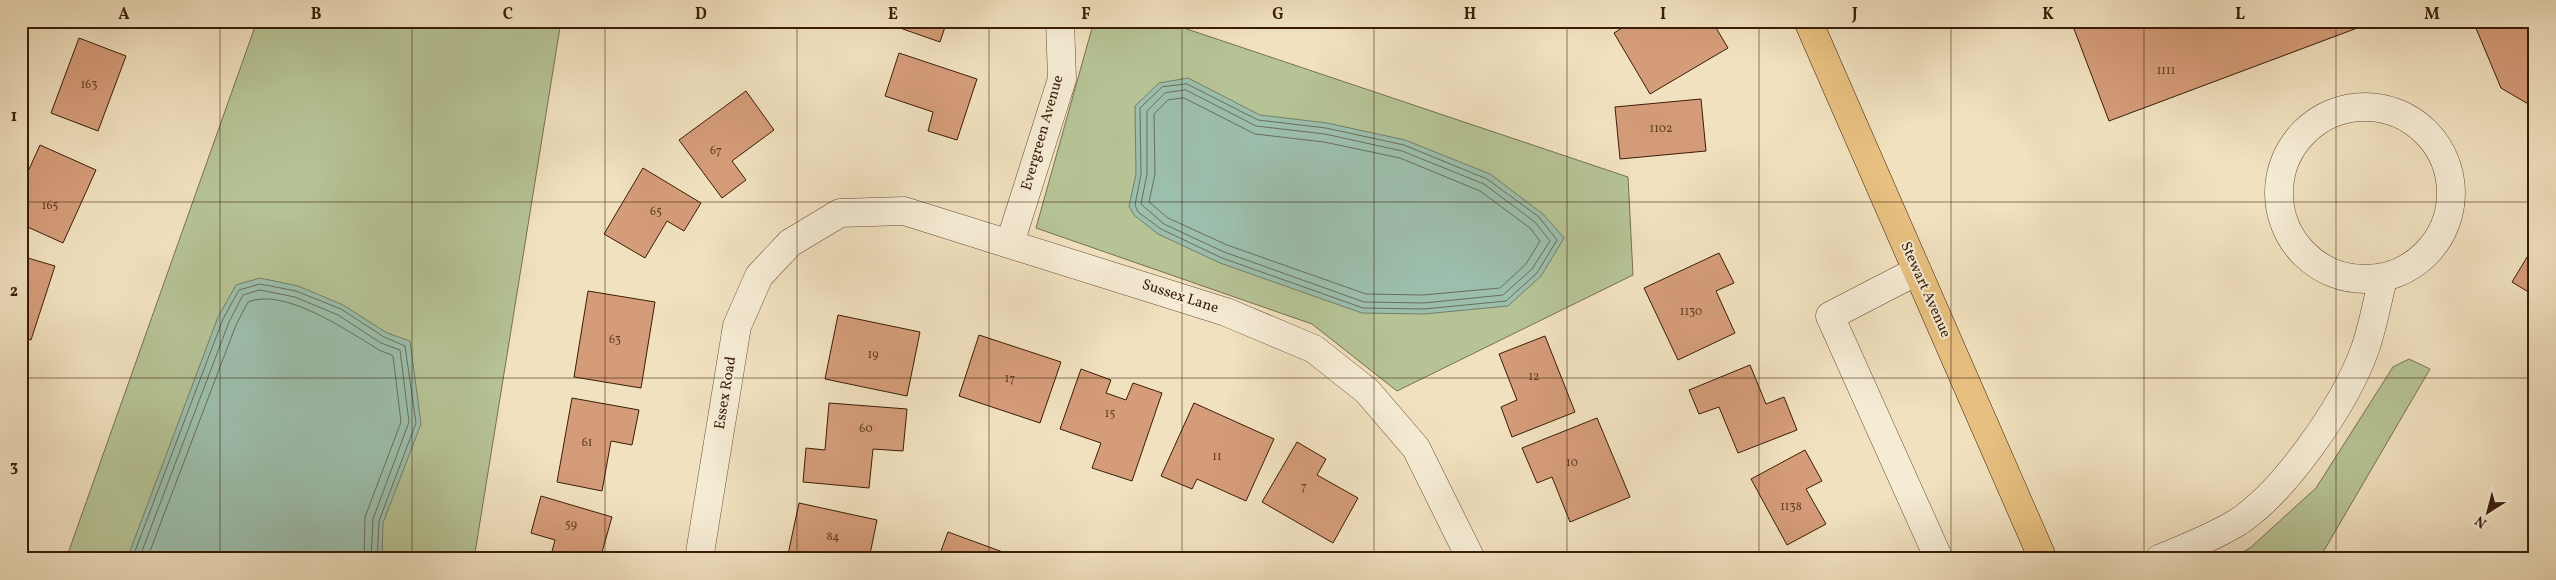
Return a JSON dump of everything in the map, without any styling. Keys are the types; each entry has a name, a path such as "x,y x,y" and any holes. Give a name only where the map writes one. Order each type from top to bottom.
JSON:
{"main road":[{"name":"Stewart Avenue","path":"1808,21 2043,559"}],"street":[{"name":"Evergreen Avenue","path":"1010,243 1062,79 1060,21"},
{"path":"2366,106 2394,111 2418,124 2437,145 2449,171 2452,200 2446,227 2431,251 2410,268 2383,279 2354,280 2326,271 2303,254 2286,229 2279,201 2281,172 2292,146 2312,125 2338,111 2366,106"},
{"name":"Sussex Lane","path":"790,243 840,213 904,211 1226,312 1314,349 1367,391 1416,448 1471,559"},
{"name":"Essex Road","path":"699,559 737,326 759,276 790,243"},
{"path":"1917,271 1830,316 1939,559"},
{"path":"2159,559 2189,547 2238,522 2266,497 2300,461 2342,398 2350,382 2365,349 2383,279"}],"shaded area":[{"path":"257,21 561,21 474,559 66,559"},
{"path":"1094,21 1163,21 1628,177 1633,275 1397,391 1312,324 1036,228"},
{"path":"2409,359 2430,369 2319,559 2230,559 2250,548 2316,488 2393,367"}],"water":[{"path":"1188,78 1260,115 1327,123 1405,140 1490,174 1543,214 1564,238 1541,276 1508,306 1424,314 1362,313 1220,263 1158,234 1134,215 1129,206 1136,174 1135,106 1159,83"},
{"path":"260,278 298,286 343,305 387,333 410,341 421,424 383,523 382,559 127,559 218,317 236,285"}],"building":[{"path":"880,21 947,21 940,42"},
{"path":"1633,21 1712,21 1728,48 1650,94 1614,33"},
{"path":"2071,21 2376,21 2109,121"},
{"path":"2473,21 2535,21 2535,108 2501,88"},
{"path":"79,38 126,56 98,131 51,113"},
{"path":"899,53 977,79 957,140 928,131 933,112 885,96"},
{"path":"746,91 774,130 732,161 746,180 722,198 679,140"},
{"path":"1701,99 1706,151 1620,159 1615,107"},
{"path":"40,145 96,170 63,243 21,224 21,187"},
{"path":"643,168 701,203 684,231 667,221 645,258 604,234"},
{"path":"2535,244 2535,296 2512,282"},
{"path":"1719,253 1734,283 1716,291 1735,333 1678,360 1644,288"},
{"path":"21,256 55,266 31,340 21,337"},
{"path":"588,291 655,302 641,388 574,377"},
{"path":"838,315 920,332 907,396 825,379"},
{"path":"979,335 1061,362 1040,423 959,396"},
{"path":"1545,336 1575,412 1512,437 1501,407 1517,400 1499,354"},
{"path":"1750,365 1766,404 1784,397 1797,430 1738,453 1719,407 1699,414 1689,390"},
{"path":"1081,369 1111,380 1106,393 1126,400 1133,383 1162,393 1132,481 1092,468 1101,443 1060,429"},
{"path":"572,398 639,410 632,445 611,441 602,491 557,482"},
{"path":"829,403 907,409 903,451 873,449 869,488 803,482 806,448 825,450"},
{"path":"1194,403 1274,439 1246,501 1197,479 1192,489 1161,476"},
{"path":"1597,418 1630,497 1570,522 1552,477 1537,483 1522,448"},
{"path":"1297,442 1326,459 1317,475 1358,498 1333,543 1262,502"},
{"path":"1805,450 1822,481 1806,489 1826,524 1787,545 1751,479"},
{"path":"541,496 612,517 600,559 550,559 555,540 531,533"},
{"path":"799,503 877,520 869,559 843,559 822,554 821,559 787,559"},
{"path":"948,532 1022,559 938,559"}]}
